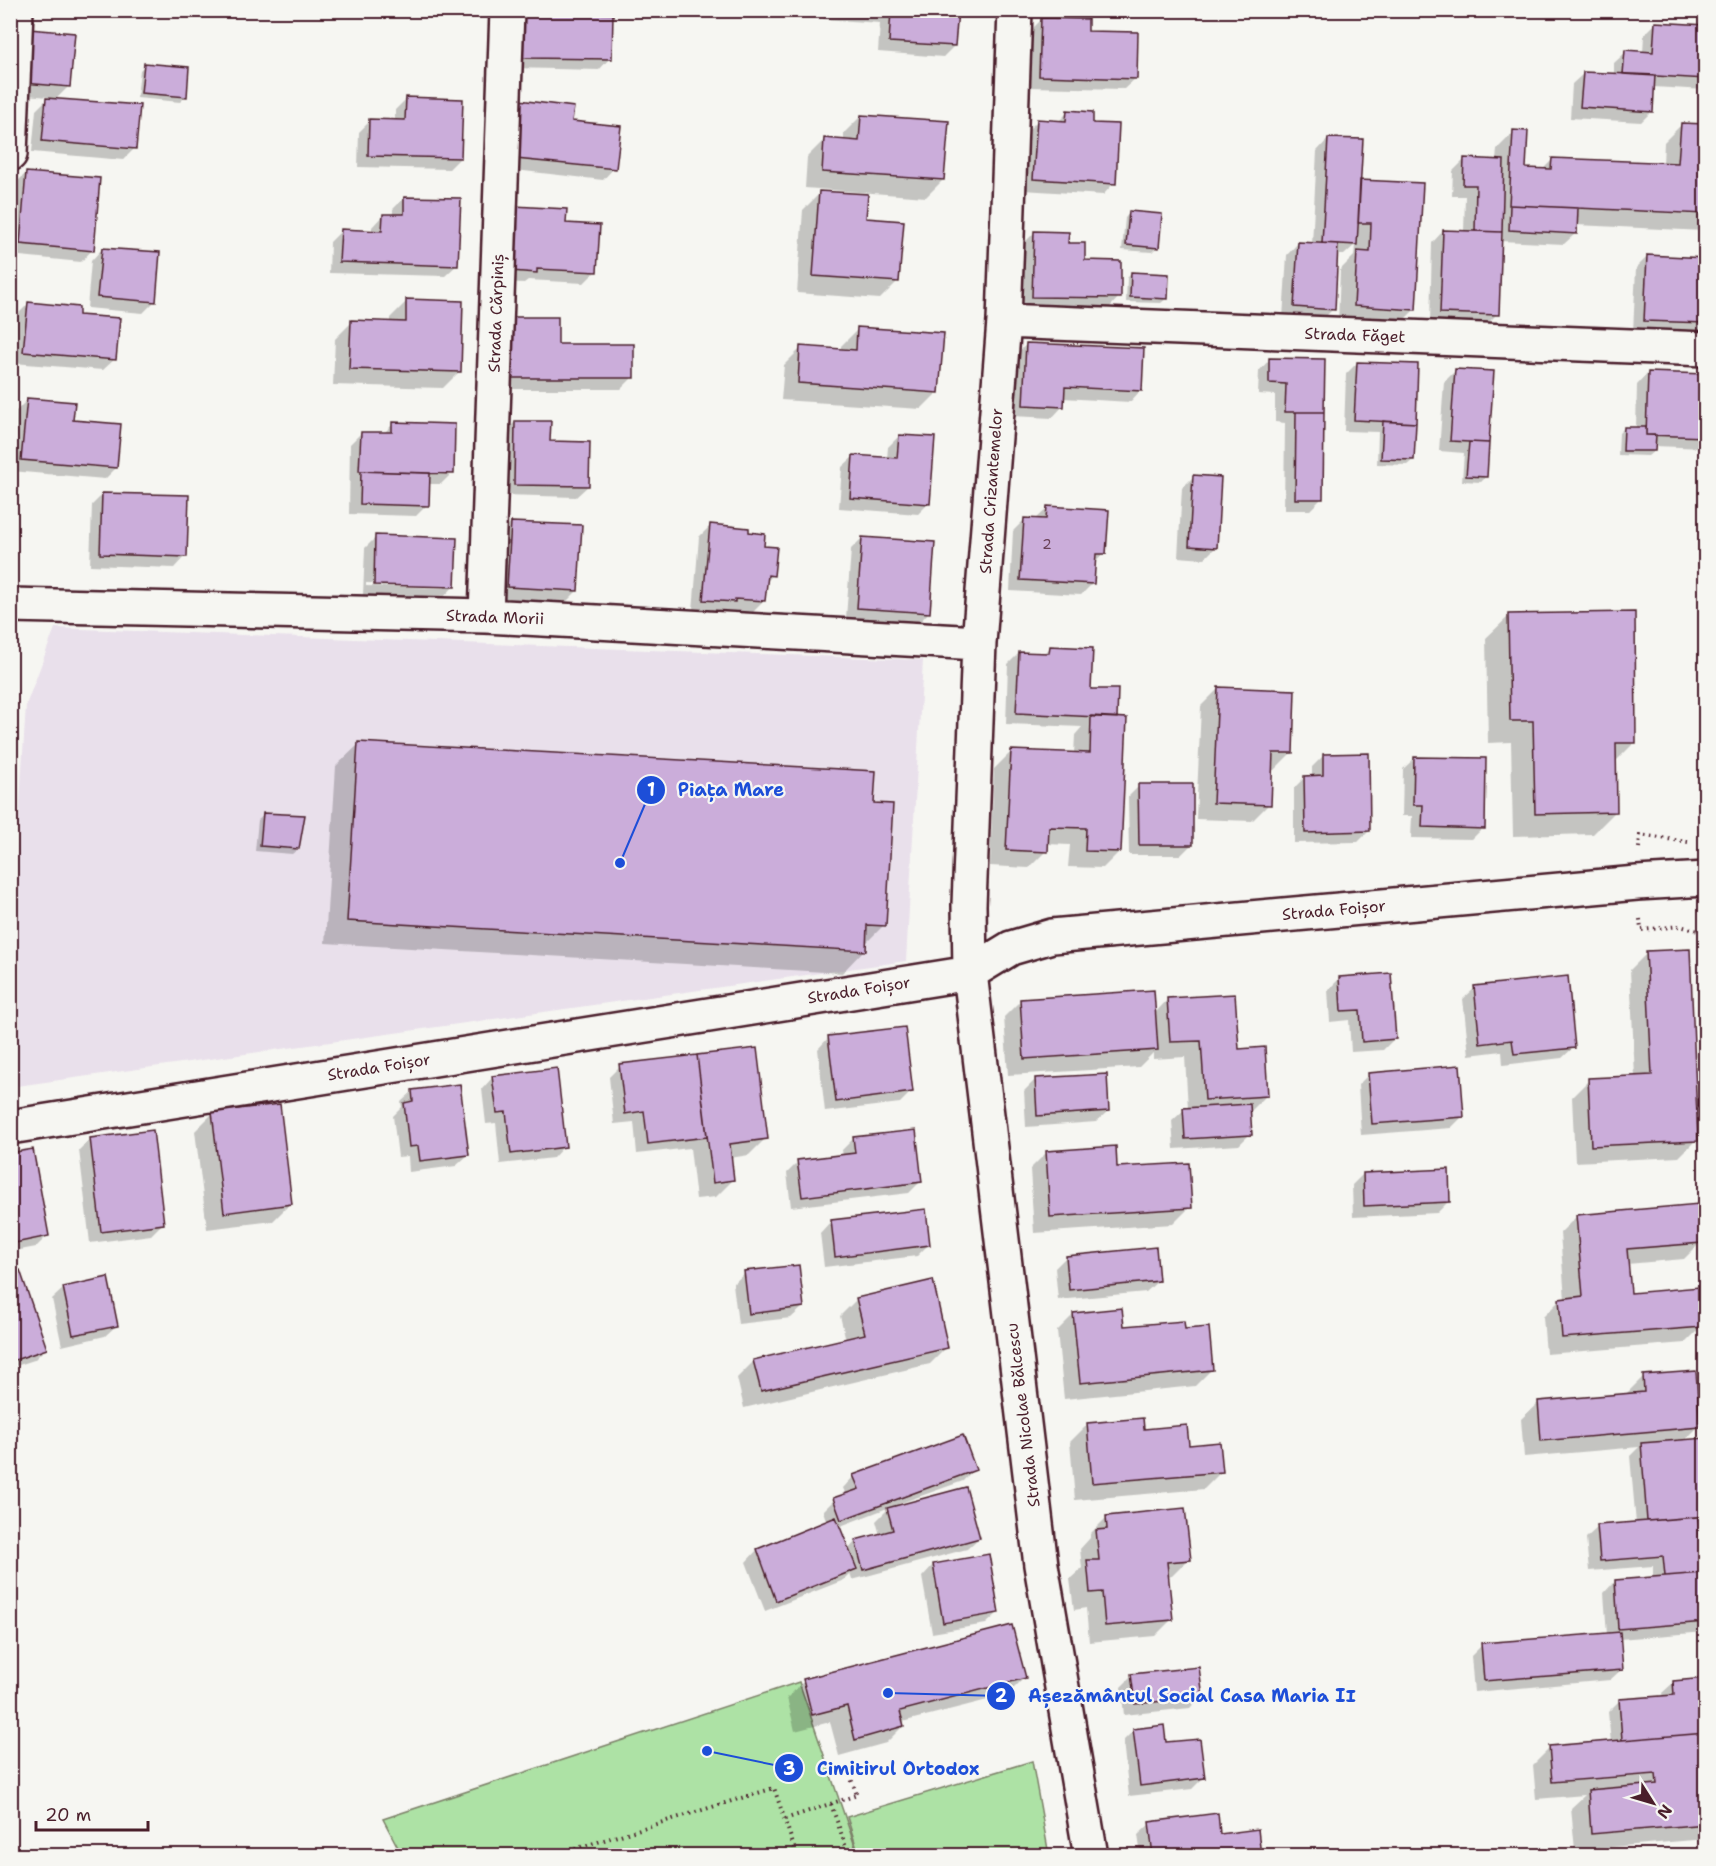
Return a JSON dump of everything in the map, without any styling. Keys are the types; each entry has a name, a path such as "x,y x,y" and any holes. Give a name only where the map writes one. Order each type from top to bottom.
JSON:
{"street":[{"path":"10,154 16,10"},
{"name":"Strada Cărpiniș","path":"486,616 507,10"},
{"name":"Strada Crizantemelor","path":"970,973 969,905 979,643 1004,321 1015,10"},
{"name":"Strada Făget","path":"1004,321 1706,349"},
{"name":"Strada Morii","path":"10,605 486,616 979,643"},
{"name":"Strada Foișor","path":"10,1127 970,973 1011,948 1052,936 1637,883 1706,879"},
{"name":"Strada Nicolae Bălcescu","path":"970,973 1041,1565 1091,1856"}],"path":[{"path":"785,1820 856,1795 849,1773"},
{"path":"552,1856 774,1788 797,1856"},
{"path":"831,1804 849,1856"}],"shaded area":[{"path":"55,628 923,660 906,961 17,1086 11,1066 10,962 26,705"}],"green space":[{"path":"799,1682 858,1855 402,1855 383,1819"},
{"path":"1032,1761 1049,1855 859,1855 847,1817"}],"building":[{"path":"524,10 578,10 578,13 613,14 612,59 522,58"},
{"path":"891,10 958,10 955,46 889,42"},
{"path":"1041,18 1088,19 1088,31 1138,32 1137,79 1039,76"},
{"path":"1655,22 1706,25 1706,79 1623,74 1625,50 1653,52"},
{"path":"29,29 75,33 70,87 24,83"},
{"path":"144,63 189,67 187,97 141,93"},
{"path":"1583,72 1655,75 1653,112 1580,107"},
{"path":"406,97 463,99 461,158 368,156 369,119 405,120"},
{"path":"46,98 140,105 136,149 42,141"},
{"path":"519,100 574,107 572,121 621,126 616,169 516,159"},
{"path":"1067,110 1093,112 1093,123 1119,124 1116,184 1033,179 1037,119 1066,121"},
{"path":"861,115 949,121 944,180 822,172 824,138 859,141"},
{"path":"1681,123 1706,124 1706,214 1509,205 1513,130 1528,131 1526,168 1551,169 1552,158 1678,163"},
{"path":"1328,138 1363,139 1357,245 1322,243"},
{"path":"1464,158 1504,160 1502,232 1475,231 1476,185 1463,185"},
{"path":"26,172 100,178 94,251 20,244"},
{"path":"1360,180 1423,183 1416,310 1354,306 1357,251 1370,252 1371,223 1358,223"},
{"path":"819,191 868,194 866,218 904,221 899,282 813,276"},
{"path":"404,197 461,198 458,266 339,262 341,229 382,231 383,214 404,214"},
{"path":"1510,205 1578,208 1577,234 1509,230"},
{"path":"514,206 567,209 566,223 600,225 597,272 537,269 537,273 511,271"},
{"path":"1129,211 1162,214 1159,248 1126,245"},
{"path":"1443,230 1502,232 1499,315 1440,313"},
{"path":"1034,231 1069,232 1068,243 1085,243 1085,260 1121,261 1121,298 1032,297"},
{"path":"1298,242 1338,244 1335,310 1294,307"},
{"path":"102,248 160,252 156,302 97,297"},
{"path":"1647,255 1706,258 1706,323 1644,321"},
{"path":"1131,272 1169,274 1168,299 1130,297"},
{"path":"406,299 463,301 461,372 349,369 351,320 406,322"},
{"path":"28,302 79,307 79,315 120,318 116,360 23,352"},
{"path":"512,317 558,317 558,344 634,344 634,378 512,378"},
{"path":"857,327 944,333 939,393 798,383 800,346 856,350"},
{"path":"1026,343 1144,348 1142,391 1065,387 1064,407 1023,405"},
{"path":"1269,358 1325,359 1324,412 1285,412 1286,384 1269,383"},
{"path":"1357,362 1418,364 1416,423 1354,420"},
{"path":"1455,369 1494,371 1489,443 1450,441"},
{"path":"1648,372 1706,374 1706,437 1646,435"},
{"path":"27,398 75,402 73,420 121,424 117,468 21,460"},
{"path":"1296,412 1324,412 1323,499 1295,499"},
{"path":"515,421 551,421 550,441 590,442 589,486 514,485"},
{"path":"1383,421 1416,423 1414,460 1381,459"},
{"path":"392,422 455,424 454,474 359,471 361,432 392,432"},
{"path":"1624,427 1646,427 1646,435 1656,435 1655,451 1623,451"},
{"path":"899,435 935,437 930,504 850,498 853,455 897,458"},
{"path":"1469,442 1489,443 1487,477 1466,476"},
{"path":"361,471 430,473 429,506 360,504"},
{"path":"1193,475 1221,477 1217,548 1189,546"},
{"path":"102,493 189,495 187,557 100,554"},
{"path":"1047,506 1109,510 1106,554 1096,554 1094,584 1020,580 1024,518 1046,519"},
{"path":"511,522 582,525 578,591 507,587"},
{"path":"710,524 749,528 749,532 765,534 764,546 777,547 774,576 768,575 765,601 703,600"},
{"path":"375,535 457,538 455,587 374,585"},
{"path":"862,537 935,542 930,613 857,608"},
{"path":"1635,612 1636,743 1616,743 1617,812 1535,814 1533,721 1510,721 1508,614"},
{"path":"1050,646 1093,648 1091,689 1118,689 1117,718 1016,713 1019,652 1049,653"},
{"path":"1218,687 1295,690 1293,753 1273,753 1271,805 1213,803"},
{"path":"1091,716 1127,718 1121,852 1085,851 1086,828 1049,827 1048,852 1006,850 1011,750 1090,753"},
{"path":"358,742 876,771 874,803 893,804 886,926 867,925 866,951 347,921"},
{"path":"1369,753 1370,831 1305,833 1304,776 1323,775 1323,754"},
{"path":"1414,757 1486,758 1485,829 1422,827 1423,805 1413,805"},
{"path":"1138,784 1193,784 1193,845 1139,845"},
{"path":"263,813 305,815 299,849 260,846"},
{"path":"1690,949 1698,1141 1591,1146 1588,1078 1652,1075 1646,951"},
{"path":"1391,973 1396,1039 1362,1042 1360,1010 1341,1011 1339,977"},
{"path":"1568,976 1575,1048 1514,1054 1512,1040 1480,1044 1474,986"},
{"path":"1154,990 1158,1050 1024,1059 1020,999"},
{"path":"1235,994 1239,1049 1265,1047 1268,1096 1205,1100 1201,1041 1170,1042 1167,998"},
{"path":"905,1027 913,1092 836,1102 828,1036"},
{"path":"757,1048 768,1139 730,1144 734,1180 713,1183 697,1055"},
{"path":"697,1055 707,1137 648,1144 644,1111 625,1114 619,1064"},
{"path":"1460,1065 1464,1117 1372,1124 1368,1073"},
{"path":"557,1068 566,1147 511,1154 506,1112 497,1113 492,1076"},
{"path":"1107,1074 1109,1111 1037,1116 1035,1078"},
{"path":"460,1084 469,1155 420,1161 418,1146 409,1147 404,1103 413,1101 412,1090"},
{"path":"280,1104 292,1204 224,1213 212,1112"},
{"path":"1250,1104 1252,1135 1185,1139 1183,1108"},
{"path":"153,1130 164,1224 101,1232 90,1138"},
{"path":"916,1130 922,1182 802,1197 797,1160 855,1153 853,1137"},
{"path":"1116,1146 1117,1167 1189,1163 1192,1208 1050,1217 1046,1151"},
{"path":"33,1149 49,1236 10,1244 10,1153"},
{"path":"1449,1169 1450,1202 1364,1206 1363,1173"},
{"path":"1699,1204 1702,1243 1627,1249 1631,1293 1700,1287 1703,1327 1562,1338 1559,1299 1583,1296 1576,1215"},
{"path":"926,1209 930,1245 835,1257 831,1220"},
{"path":"1156,1247 1159,1281 1069,1290 1066,1256"},
{"path":"799,1265 804,1307 749,1314 744,1271"},
{"path":"20,1270 47,1349 12,1361 10,1356 10,1274"},
{"path":"108,1277 118,1326 73,1335 63,1287"},
{"path":"933,1280 948,1348 761,1391 753,1360 865,1334 856,1298"},
{"path":"1122,1308 1124,1326 1184,1321 1185,1329 1209,1327 1213,1370 1080,1383 1073,1313"},
{"path":"1696,1371 1700,1427 1541,1441 1538,1401 1644,1392 1643,1375"},
{"path":"1143,1418 1144,1429 1187,1425 1189,1445 1220,1442 1223,1472 1092,1483 1087,1423"},
{"path":"963,1435 976,1470 841,1520 833,1498 859,1489 853,1475"},
{"path":"1706,1438 1706,1516 1647,1521 1641,1443"},
{"path":"966,1487 980,1538 863,1570 855,1540 893,1530 887,1508"},
{"path":"1185,1508 1191,1560 1167,1562 1173,1620 1105,1626 1102,1592 1090,1593 1087,1560 1099,1560 1096,1530 1107,1529 1106,1516"},
{"path":"836,1517 857,1569 776,1601 757,1549"},
{"path":"1698,1517 1703,1573 1665,1576 1663,1556 1600,1561 1597,1525"},
{"path":"989,1554 999,1613 943,1623 933,1564"},
{"path":"1706,1573 1706,1622 1618,1629 1615,1580"},
{"path":"1012,1625 1026,1678 900,1711 904,1726 855,1740 847,1706 812,1715 803,1679"},
{"path":"1620,1632 1623,1670 1484,1681 1481,1643"},
{"path":"1199,1667 1203,1697 1135,1704 1131,1674"},
{"path":"1706,1678 1706,1733 1622,1740 1619,1699 1674,1695 1673,1681"},
{"path":"1164,1725 1166,1742 1200,1739 1205,1778 1140,1786 1133,1729"},
{"path":"1706,1733 1706,1824 1591,1834 1588,1790 1657,1784 1656,1774 1552,1782 1549,1746"},
{"path":"1218,1813 1220,1834 1258,1829 1261,1856 1153,1856 1149,1822"}],"place":[{"name":"Piața Mare","path":"620,863"},
{"name":"Așezământul Social Casa Maria II","path":"888,1693"},
{"name":"Cimitirul Ortodox","path":"707,1751"}]}
